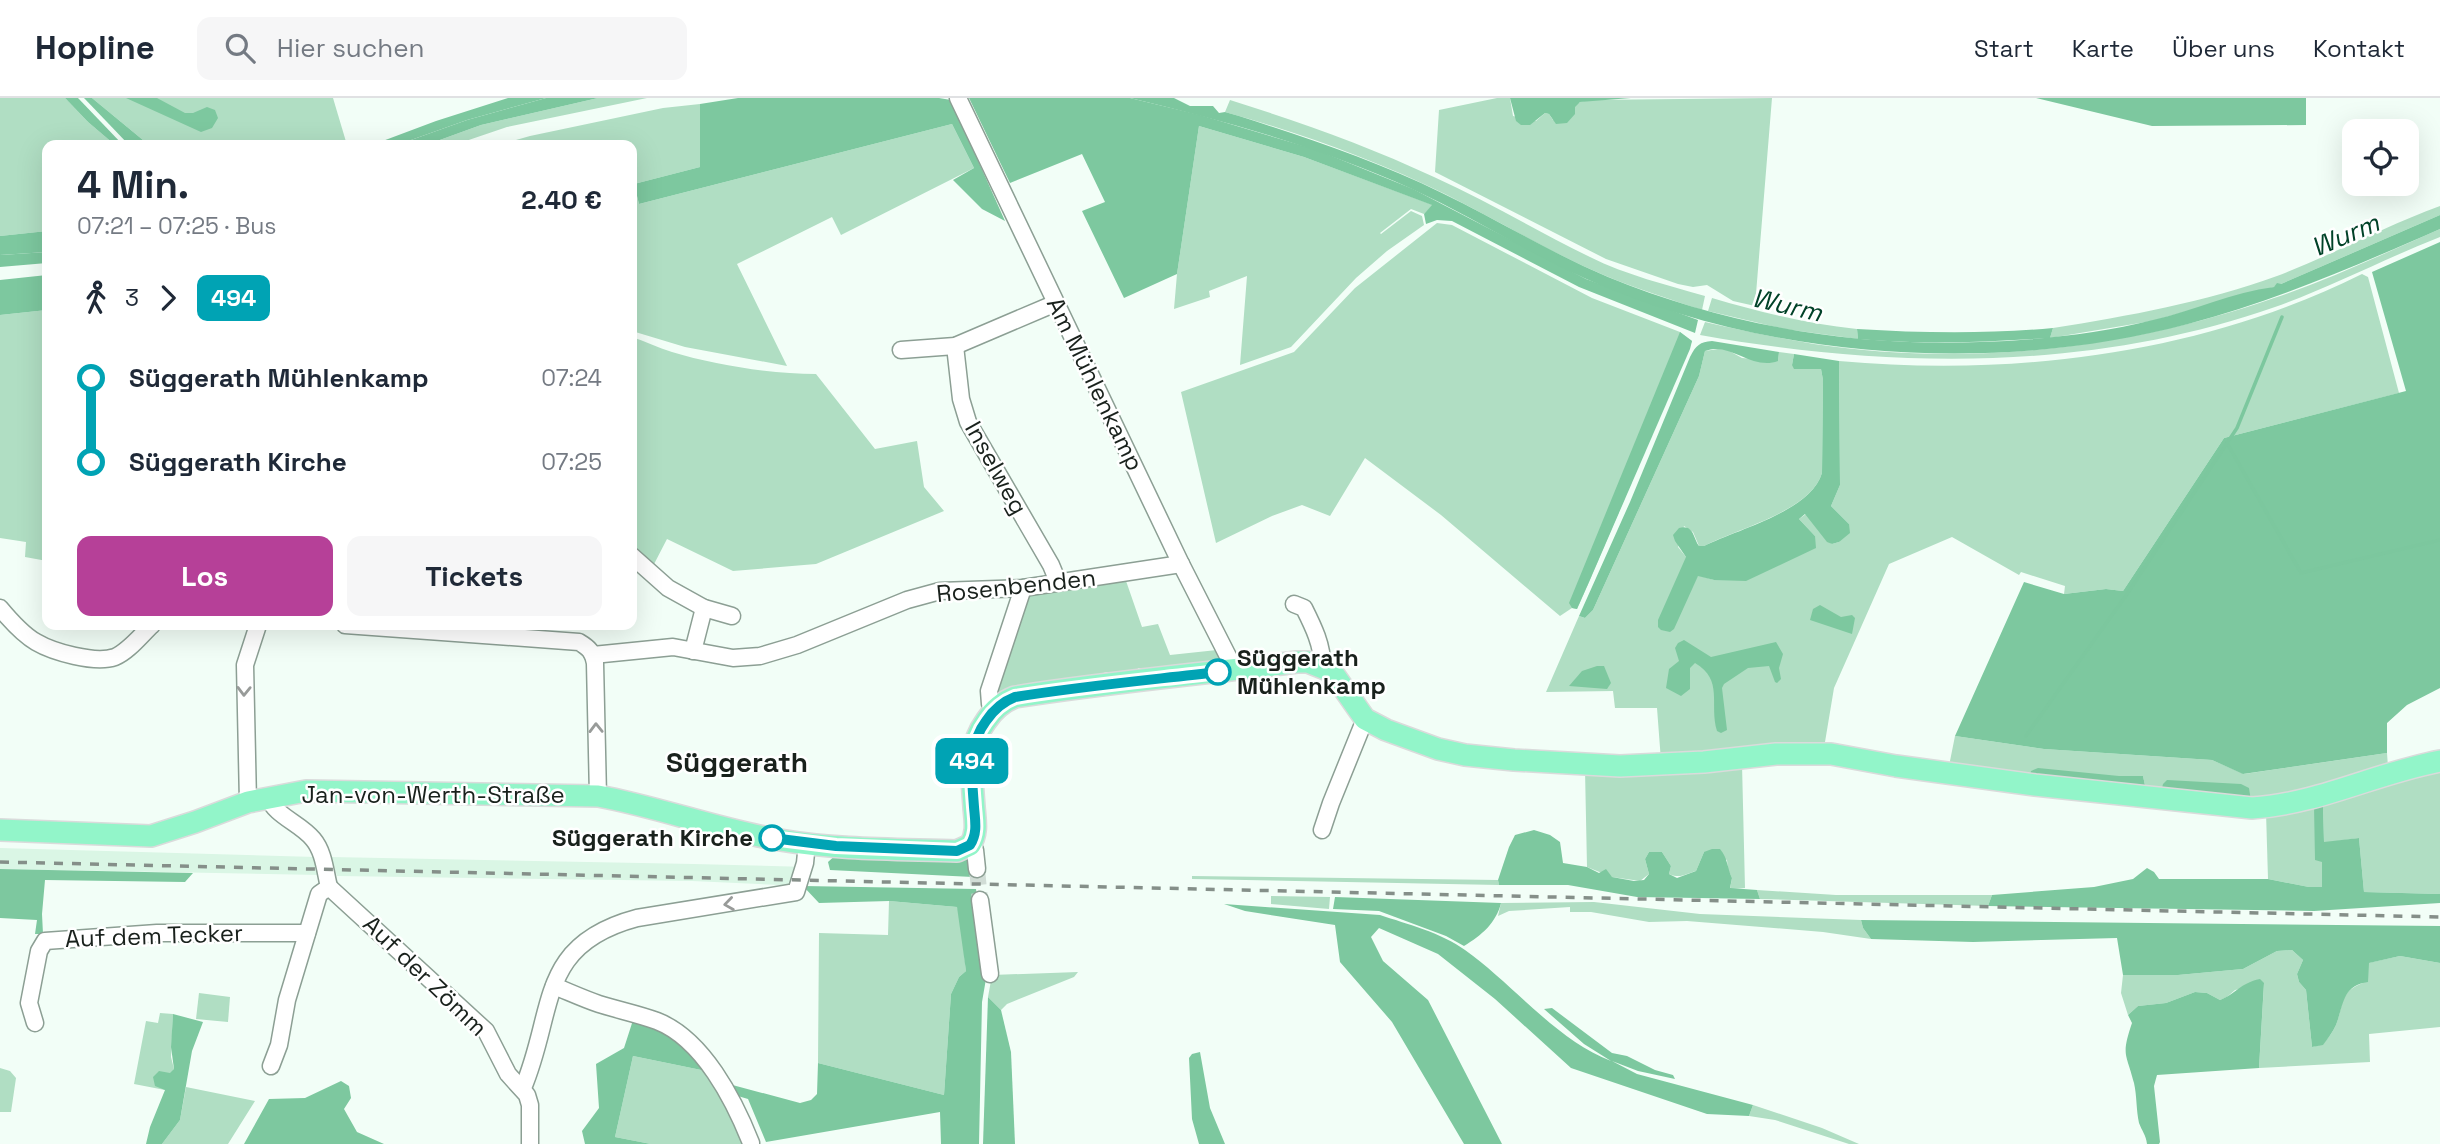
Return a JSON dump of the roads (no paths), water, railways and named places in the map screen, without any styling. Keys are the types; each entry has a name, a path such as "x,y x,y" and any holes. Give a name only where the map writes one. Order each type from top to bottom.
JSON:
{"main road":[{"path":"807,843 957,851 970,845 976,829 972,774 974,743 979,729 994,709 1015,697 1107,683 1147,681 1297,662 1322,666 1335,676 1365,719 1386,730 1465,755 1514,760 1620,766 1704,762 1776,754 1831,754 2035,785 2252,808 2283,806 2410,767 2440,761"},
{"name":"Jan-von-Werth-Straße","path":"0,830 151,836 258,800 306,791 598,796 780,840 807,843"}],"street":[{"name":"Am Mühlenkamp","path":"958,98 1181,564 1235,670"},
{"path":"901,350 956,346 1056,303"},
{"name":"Inselweg","path":"956,346 961,399 968,422 1051,565 1058,582"},
{"path":"637,560 668,588 704,608 732,616"},
{"name":"Rosenbenden","path":"593,655 673,647 733,658 760,656 797,645 900,603 940,591 1023,588 1181,564"},
{"path":"994,709 990,704 989,691 1023,588"},
{"path":"1294,604 1304,608 1315,631 1323,657 1322,666"},
{"path":"0,608 35,641 70,655 114,657 147,630"},
{"path":"693,651 704,608"},
{"path":"256,630 245,665 258,800"},
{"path":"471,630 579,642 588,648 596,663 598,796"},
{"path":"1322,831 1365,719"},
{"name":"Jan-von-Werth-Straße","path":"258,800 306,831 318,846 329,887"},
{"path":"530,1144 530,1105 523,1088 554,986 571,954 611,925 637,918 796,892 805,863 807,843"},
{"path":"970,845 975,850 977,869"},
{"path":"271,1066 279,1045 287,1000 319,894 329,887"},
{"name":"Auf der Zömm","path":"329,887 486,1031 508,1074 523,1088"},
{"path":"980,900 990,974"},
{"name":"Auf dem Tecker","path":"35,1023 29,1003 38,951 45,941 157,933 307,933"},
{"path":"554,986 596,1003 659,1021 680,1035 699,1053 729,1093 751,1143"}],"waterway":[{"path":"2026,736 2127,594 2237,428 2282,317"},
{"path":"2227,443 2301,573 2440,540"}],"tunnel":[{"path":"977,869 980,900"}],"railway":[{"path":"0,862 2440,917"}],"place":[{"name":"Süggerath Mühlenkamp","path":"1218,672"},
{"name":"Süggerath Kirche","path":"772,838"}],"district":[{"name":"Süggerath","path":"737,762"}],"water label":[{"name":"Wurm","path":"2345,235"},
{"name":"Wurm","path":"1787,305"}]}
